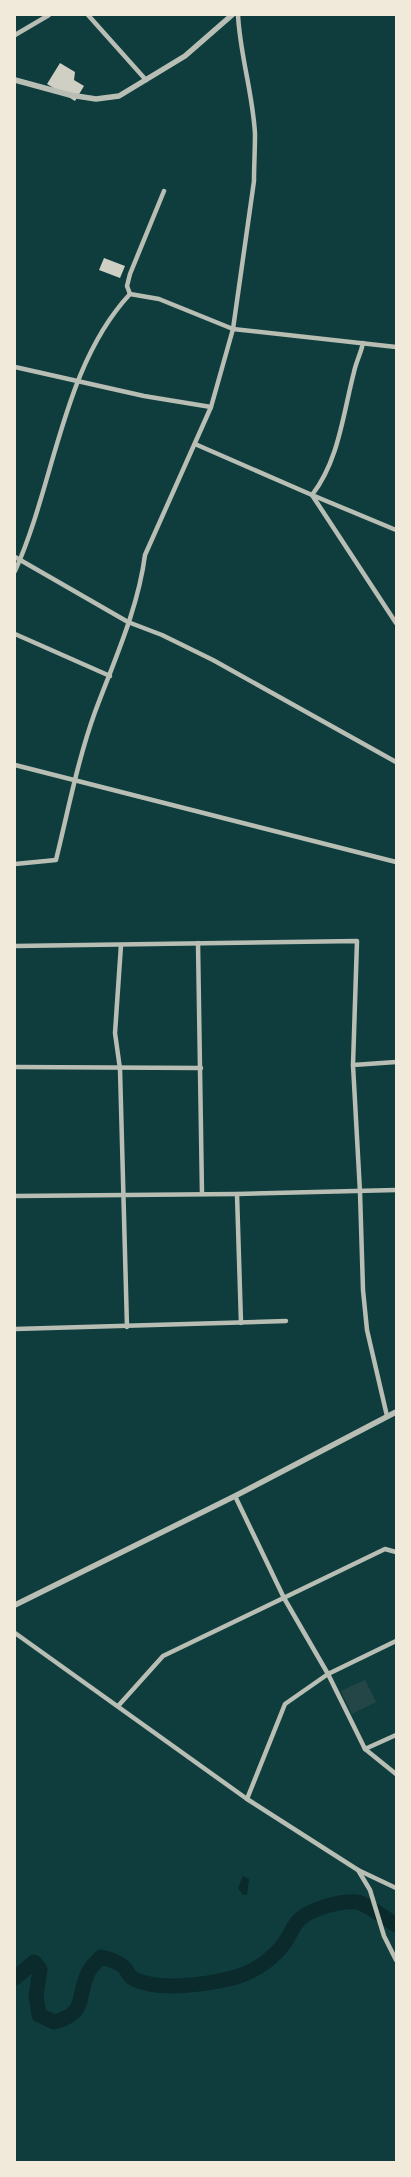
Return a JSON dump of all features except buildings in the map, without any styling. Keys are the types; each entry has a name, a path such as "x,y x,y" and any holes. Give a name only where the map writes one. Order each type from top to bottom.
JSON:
{"street":[{"path":"15,35 49,15"},
{"path":"88,15 146,80"},
{"path":"15,80 70,95 96,99 119,96 185,56 232,15"},
{"path":"15,864 56,860 95,713 110,676 142,578 145,555 211,407 233,329 254,181 255,134 240,41 238,15"},
{"path":"130,294 127,286 130,274 164,191"},
{"path":"130,294 158,299 233,329 396,347"},
{"path":"15,571 78,381 109,320 130,294"},
{"path":"312,495 325,478 346,414 354,371 363,343"},
{"path":"15,367 211,407"},
{"path":"195,444 396,530"},
{"path":"312,495 396,623"},
{"path":"18,558 128,622 162,635 214,660 396,762"},
{"path":"15,634 110,676"},
{"path":"15,765 396,862"},
{"path":"15,946 357,941 353,1065 360,1192 361,1265 367,1330 387,1416"},
{"path":"198,943 202,1194"},
{"path":"121,945 115,1032 120,1069 128,1327"},
{"path":"353,1065 396,1062"},
{"path":"15,1067 201,1068"},
{"path":"15,1196 123,1196 396,1190"},
{"path":"237,1194 241,1322"},
{"path":"15,1329 286,1321"},
{"path":"15,1605 235,1496 396,1412"},
{"path":"235,1496 284,1598 328,1674 365,1749 396,1774"},
{"path":"119,1705 163,1656 385,1549 396,1552"},
{"path":"15,1632 119,1705 247,1799 358,1870 396,1888"},
{"path":"247,1799 285,1704 328,1674 396,1642"},
{"path":"365,1749 396,1735"},
{"path":"358,1870 370,1890 384,1936 396,1960"}],"shaded area":[{"path":"365,1680 376,1702 352,1714 341,1691"},
{"path":"243,1876 249,1879 247,1895 243,1895 238,1888"}],"waterway":[{"path":"15,1978 34,1962 40,1969 36,1996 39,2015 54,2022 65,2018 77,2009 89,1971 101,1957 119,1964 125,1968 132,1978 144,1983 168,1986 193,1985 236,1977 260,1966 280,1949 299,1920 310,1912 326,1906 343,1902 361,1903 396,1925"}]}
